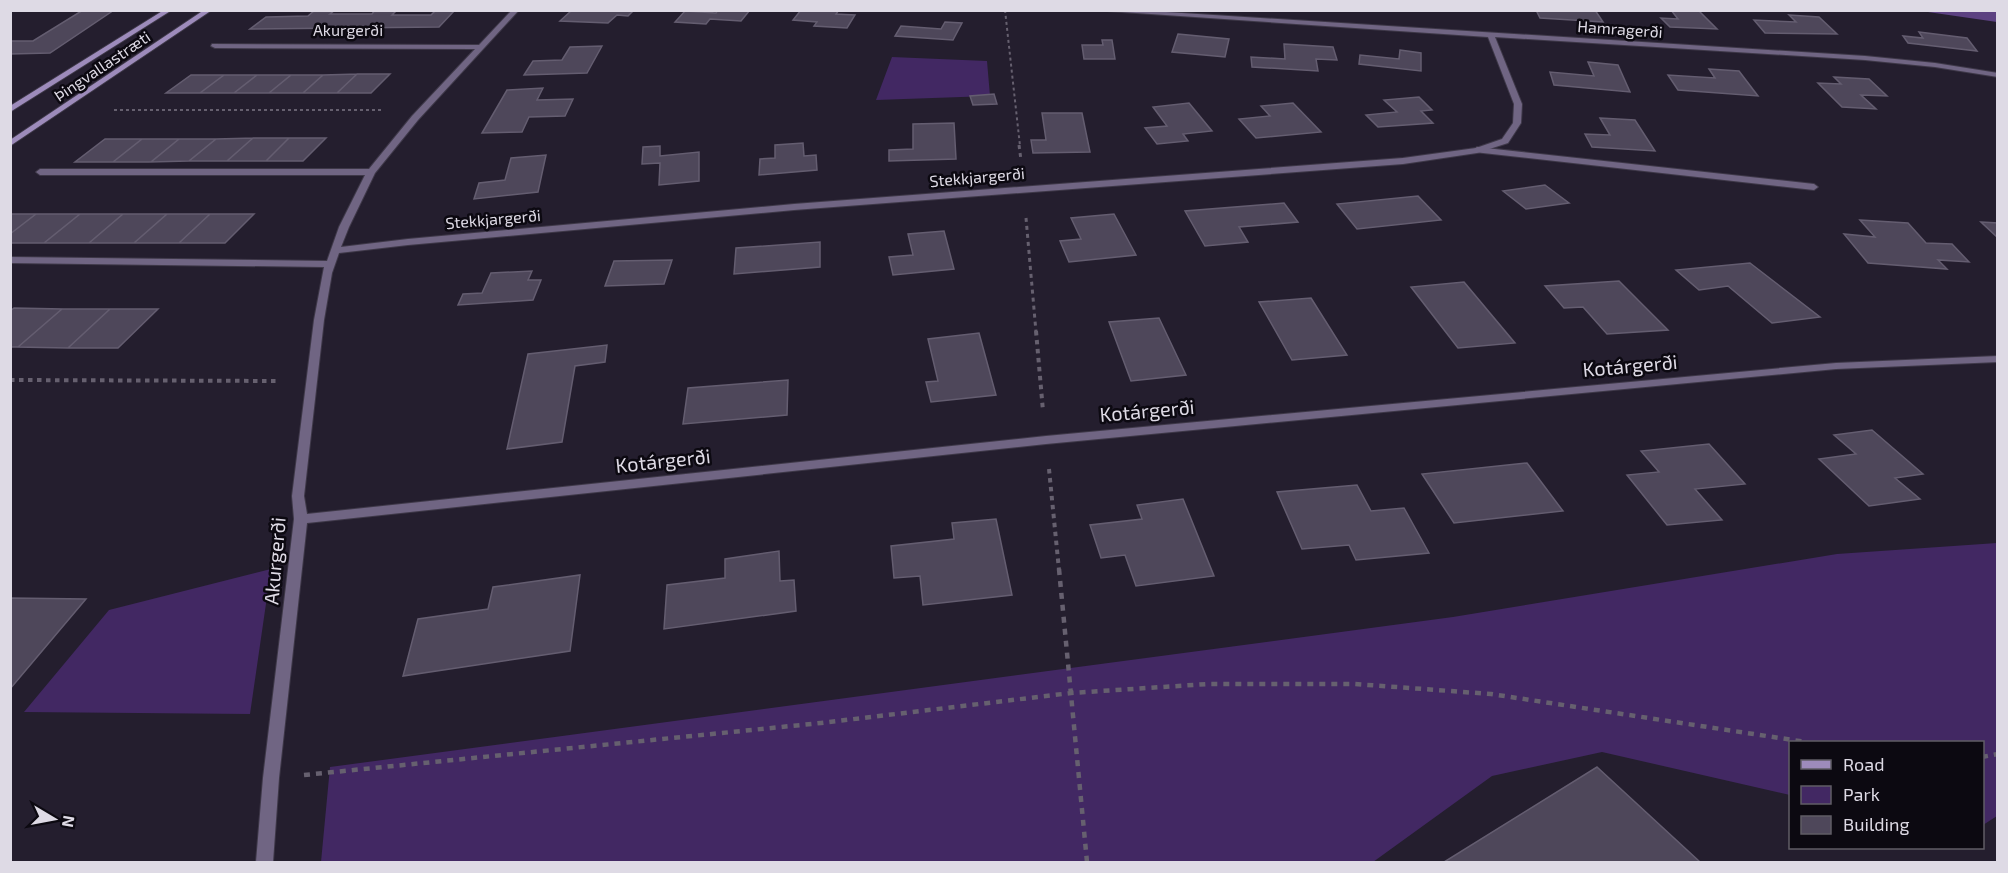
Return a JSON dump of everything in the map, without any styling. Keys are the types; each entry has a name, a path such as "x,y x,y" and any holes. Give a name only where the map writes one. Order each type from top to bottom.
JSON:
{"main road":[{"name":"Þingvallastræti","path":"10,110 169,10"},
{"name":"Þingvallastræti","path":"10,144 208,10"}],"street":[{"name":"Akurgerði","path":"264,862 271,778 301,519 298,496 310,381 330,264 344,227 371,172 423,110 516,10"},
{"name":"Hamragerði","path":"1095,10 1865,58 1935,65 1998,75"},
{"name":"Stekkjargerði","path":"335,251 408,242 794,207 1403,160 1477,150 1505,141 1517,123 1518,105 1490,34"},
{"name":"Akurgerði","path":"215,46 482,47"},
{"path":"1477,150 1814,187"},
{"path":"40,172 371,172"},
{"path":"10,260 330,264"},
{"name":"Kotárgerði","path":"301,519 1046,440 1836,366 1998,359"}],"path":[{"path":"110,110 423,110"},
{"path":"10,380 310,381"},
{"path":"271,778 821,723 1071,693 1208,684 1355,684 1491,693 1800,741"}],"green space":[{"path":"892,57 987,61 990,96 876,100"},
{"path":"1997,543 1997,816 1984,824 1984,741 1789,741 1789,795 1602,752 1492,776 1373,862 321,862 330,767 1453,617 1837,554"},
{"path":"271,569 250,714 24,712 109,610"}],"shaded area":[{"path":"1918,11 1997,11 1997,22 1928,12"}],"building":[{"path":"83,10 114,10 50,53 10,54 10,41 33,41"},
{"path":"315,10 335,10 330,14 372,14 375,10 397,10 392,15 431,15 436,10 455,10 439,27 250,29 266,17 308,16"},
{"path":"572,10 634,10 628,16 617,15 608,23 560,21"},
{"path":"718,10 750,10 741,21 710,19 706,24 675,22 685,11 716,13"},
{"path":"801,10 839,10 836,14 855,15 847,28 814,26 817,22 793,20"},
{"path":"1536,10 1595,10 1603,22 1540,18"},
{"path":"1671,10 1699,11 1717,29 1670,27 1661,18 1678,19"},
{"path":"1789,15 1819,17 1837,34 1765,33 1754,20 1796,22"},
{"path":"945,22 962,23 953,40 895,36 901,26 941,29"},
{"path":"1919,32 1967,38 1977,51 1908,43 1903,36 1923,38"},
{"path":"1178,34 1229,39 1225,57 1172,52"},
{"path":"1102,40 1112,40 1115,59 1084,59 1082,45 1103,45"},
{"path":"1284,44 1333,47 1337,60 1316,59 1318,71 1252,67 1251,57 1285,59"},
{"path":"602,46 587,73 524,75 533,61 562,60 570,47"},
{"path":"1400,50 1421,53 1421,71 1359,64 1360,55 1399,59"},
{"path":"1588,62 1618,65 1630,92 1554,85 1550,72 1594,76"},
{"path":"1709,69 1739,71 1758,96 1678,90 1668,75 1715,78"},
{"path":"357,74 390,74 371,93 337,93"},
{"path":"357,74 337,93 303,93 323,75"},
{"path":"191,75 224,75 200,93 166,93"},
{"path":"224,75 257,75 234,93 200,93"},
{"path":"257,75 291,75 269,93 234,93"},
{"path":"291,75 323,75 303,93 269,93"},
{"path":"1834,77 1869,79 1887,96 1861,95 1876,109 1842,107 1818,83 1841,84"},
{"path":"543,88 537,100 573,99 565,116 529,117 522,132 482,133 507,90"},
{"path":"994,94 997,104 973,105 970,96"},
{"path":"1419,97 1432,110 1421,111 1433,123 1378,127 1366,115 1397,112 1384,100"},
{"path":"1189,103 1212,131 1183,134 1188,141 1157,144 1145,128 1167,126 1153,107"},
{"path":"1293,103 1321,132 1256,138 1239,119 1270,116 1261,106"},
{"path":"1042,113 1082,113 1090,152 1033,153 1031,140 1046,140"},
{"path":"1600,118 1635,120 1655,151 1592,147 1585,134 1610,135"},
{"path":"954,123 956,159 889,161 889,150 913,149 913,124"},
{"path":"253,138 227,161 189,161 216,139"},
{"path":"253,138 289,138 266,161 227,161"},
{"path":"289,138 326,138 303,161 266,161"},
{"path":"105,139 142,139 113,162 75,162"},
{"path":"142,139 179,139 151,162 113,162"},
{"path":"179,139 216,139 189,161 151,162"},
{"path":"803,143 804,156 816,155 817,170 759,175 760,159 775,158 775,145"},
{"path":"660,146 660,156 699,152 699,181 659,185 660,163 642,164 643,147"},
{"path":"546,155 538,192 474,199 479,183 505,180 511,158"},
{"path":"1545,185 1569,203 1526,209 1503,191"},
{"path":"1418,196 1441,220 1357,229 1337,204"},
{"path":"1284,203 1298,222 1239,227 1248,242 1205,246 1185,211"},
{"path":"10,214 36,214 10,234"},
{"path":"36,214 80,214 44,243 10,243 10,234"},
{"path":"80,214 123,214 89,243 44,243"},
{"path":"123,214 167,214 134,243 89,243"},
{"path":"167,214 210,214 179,243 134,243"},
{"path":"210,214 254,214 225,243 179,243"},
{"path":"1114,214 1136,255 1069,262 1060,241 1081,239 1071,218"},
{"path":"1860,220 1908,223 1926,243 1952,244 1969,262 1938,260 1947,269 1868,263 1844,234 1875,237"},
{"path":"1981,222 1998,223 1998,238"},
{"path":"944,231 954,269 893,275 889,257 913,255 908,234"},
{"path":"820,242 820,267 734,274 736,248"},
{"path":"672,260 664,284 605,286 614,261"},
{"path":"1750,263 1820,317 1772,323 1728,286 1699,290 1676,270"},
{"path":"532,271 528,280 541,280 533,300 458,305 463,294 482,293 491,273"},
{"path":"1619,281 1668,330 1607,334 1583,307 1564,308 1545,286"},
{"path":"1464,282 1515,343 1458,348 1411,287"},
{"path":"1311,298 1347,355 1292,360 1259,302"},
{"path":"14,308 62,309 18,347 10,347 10,311"},
{"path":"62,309 110,309 68,348 18,347"},
{"path":"110,309 158,309 118,348 68,348"},
{"path":"1159,318 1186,375 1131,381 1109,322"},
{"path":"979,333 996,395 931,402 926,382 938,381 928,339"},
{"path":"607,345 605,362 575,366 562,442 507,449 528,354"},
{"path":"788,380 787,415 683,424 688,388"},
{"path":"1872,430 1923,474 1895,478 1920,499 1869,506 1819,459 1856,454 1834,435"},
{"path":"1709,444 1745,484 1695,489 1722,520 1667,525 1627,475 1659,472 1641,451"},
{"path":"1527,463 1563,511 1454,523 1422,474"},
{"path":"1357,485 1371,511 1404,508 1429,553 1356,560 1349,545 1302,549 1277,492"},
{"path":"1183,499 1214,576 1136,586 1125,555 1101,558 1090,525 1142,519 1137,505"},
{"path":"996,519 1012,595 923,605 920,576 894,578 891,546 954,539 952,523"},
{"path":"779,551 780,581 794,580 796,611 664,629 667,585 725,578 725,559"},
{"path":"580,575 570,651 403,676 418,619 488,609 493,587"},
{"path":"10,598 86,599 10,689"},
{"path":"1597,767 1700,862 1444,862"}]}
